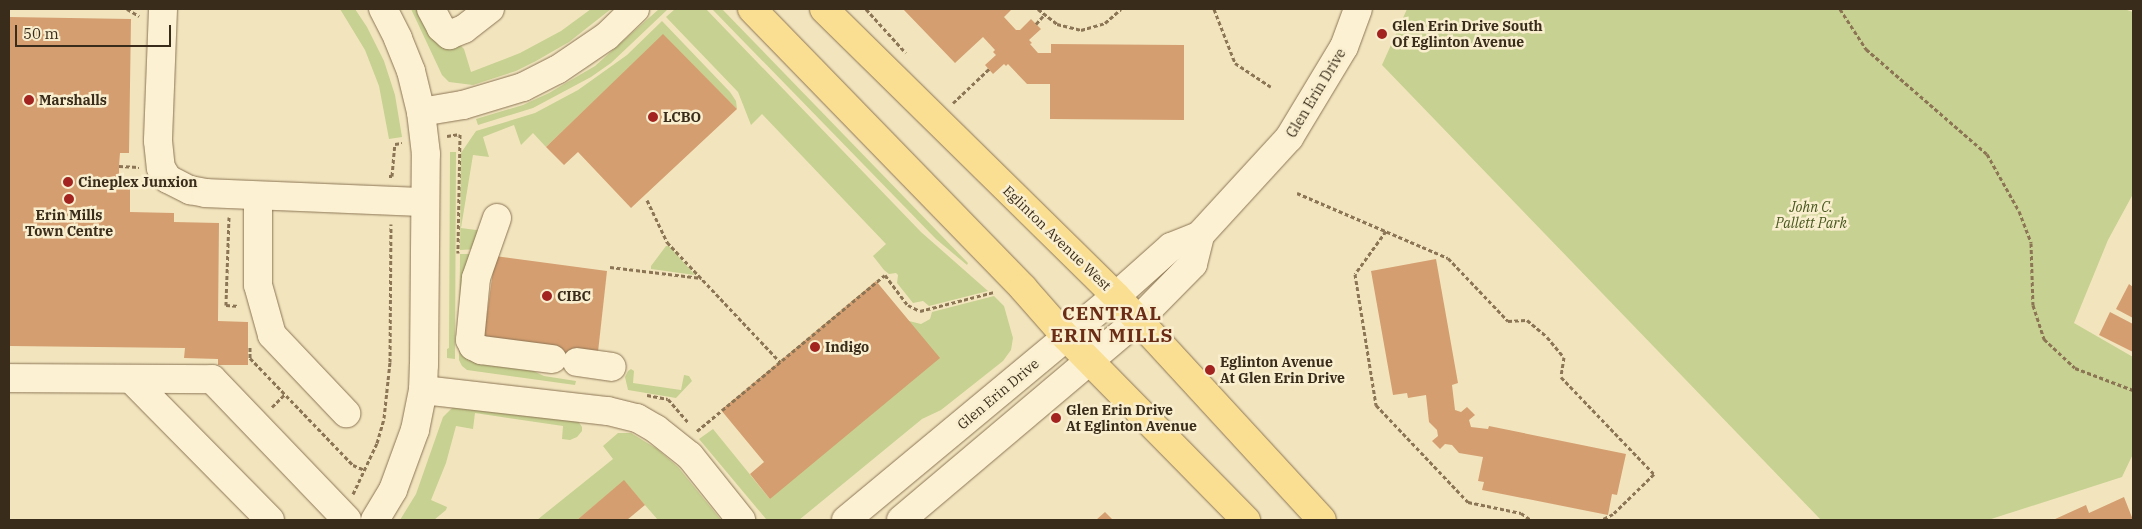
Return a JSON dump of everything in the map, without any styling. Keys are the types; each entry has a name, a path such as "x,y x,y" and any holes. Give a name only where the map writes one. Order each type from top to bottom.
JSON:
{"main road":[{"path":"752,9 1023,288 1066,338 1246,520"},
{"name":"Eglinton Avenue West","path":"824,9 1116,296 1322,520"}],"street":[{"path":"375,520 393,490 405,460 415,430 422,390 426,154 421,112 408,63 383,9"},
{"path":"430,9 442,28 449,35 464,28 490,9"},
{"path":"421,112 463,105 523,87 557,70 607,36 635,9"},
{"name":"Glen Erin Drive","path":"846,520 1066,338 1171,247 1200,235 1290,138 1344,47 1358,9"},
{"path":"158,12 158,141 160,168 168,179 190,190 258,196 392,188 425,202"},
{"path":"258,196 258,285 272,335 346,413"},
{"path":"496,218 476,278 470,340 474,346 481,350 612,367"},
{"name":"Glen Erin Drive","path":"912,517 1138,319 1193,264 1200,235"},
{"path":"9,378 212,379 343,516"},
{"path":"131,379 270,520"},
{"path":"422,390 608,410 637,418 656,429 690,456 741,520"}],"path":[{"path":"127,9 158,12"},
{"path":"1038,9 1057,24 1081,30 1105,23 1121,9"},
{"path":"1214,9 1235,63 1271,87"},
{"path":"1840,9 1866,49 1987,154 2019,211 2031,243 2033,305 2044,339 2075,368 2133,390"},
{"path":"1036,24 1044,15"},
{"path":"950,105 989,69"},
{"path":"138,158 138,167 142,174"},
{"path":"343,516 377,443 384,418 390,362 392,188"},
{"path":"1297,193 1448,258 1508,321 1528,320 1564,357 1561,377 1654,474 1613,514 1601,520"},
{"path":"647,200 667,242 780,362"},
{"path":"219,215 229,216 226,305 243,306"},
{"path":"1386,232 1355,274 1376,405 1468,502 1520,513 1531,520"},
{"path":"610,267 701,278"},
{"path":"698,441 697,432 885,275 908,305 920,311 995,292"},
{"path":"250,340 250,358 353,465 365,470"},
{"path":"268,411 285,394"}],"green space":[{"path":"340,9 355,9 367,27 384,61 395,95 402,137 389,139 379,86 365,50"},
{"path":"411,9 424,9 464,49 471,72 520,53 561,31 591,9 611,9 569,42 536,61 516,71 473,85 449,82 442,75"},
{"path":"659,9 668,9 611,63 591,77 533,108 478,125 476,119 523,105 549,93 595,66"},
{"path":"675,9 706,9 921,232 988,291 929,306 923,301 913,303 897,283 898,275 896,273 889,274 873,256 886,244 762,114 751,125 738,92 666,17"},
{"path":"712,9 722,9 968,263 967,265 936,239"},
{"name":"John C. Pallett Park","path":"1407,9 2124,9 2133,12 2133,194 2108,240 2074,323 2133,357 2133,454 2122,477 1988,520 1821,520 1382,65"},
{"path":"662,21 730,92 736,101 737,109 663,35 546,147 533,133 521,145 514,125 483,137 489,157 473,155 461,228 484,231 479,249 460,250 461,153 476,131 535,113 578,90 627,55"},
{"path":"450,152 456,152 455,359 447,358 447,349 449,348"},
{"path":"666,246 669,246 695,275 651,269 651,266"},
{"path":"460,254 477,254 462,338 544,376 576,381 575,385 467,370 462,366 459,360"},
{"path":"994,296 1004,306 1013,338 1011,350 1003,361 941,410 922,419 799,520 766,519 699,439 713,429 770,499 909,321 921,324 930,319 932,312"},
{"path":"631,369 634,371 633,383 681,390 684,375 689,376 692,381 676,398 628,390 625,377"},
{"path":"453,407 578,421 582,431 577,437 570,440 562,439 563,426 475,413 473,429 456,426 446,463 431,500 447,507 446,510 434,520 400,520 416,494 443,417"},
{"path":"618,433 631,433 657,449 678,467 721,520 658,520 624,481 577,520 537,520 613,459 603,446"}],"building":[{"path":"903,9 1009,9 1011,10 1004,17 1016,30 1020,30 1031,19 1041,29 1029,40 1038,53 1051,53 1051,44 1184,45 1184,120 1050,119 1050,84 1027,84 1008,64 1006,66 1004,64 993,74 985,65 996,55 993,52 995,50 983,37 955,63"},
{"name":"Erin Mills Town Centre","path":"9,17 131,19 129,153 120,153 119,181 128,181 128,186 130,186 130,212 174,213 174,222 219,223 218,321 248,322 248,365 218,365 218,359 184,358 185,348 9,346"},
{"name":"LCBO","path":"663,34 737,109 631,208 578,152 564,165 546,147"},
{"name":"CIBC","path":"495,256 607,271 598,352 576,369 550,366 483,343"},
{"path":"1436,259 1458,383 1452,385 1455,410 1461,412 1467,407 1475,415 1469,420 1471,427 1488,429 1489,426 1626,454 1617,495 1612,494 1608,515 1482,490 1484,482 1478,481 1483,457 1459,453 1452,445 1445,444 1440,449 1432,441 1438,436 1437,430 1429,422 1426,395 1408,398 1407,393 1393,395 1371,271"},
{"path":"876,281 940,358 770,499 750,474 764,462 721,410"},
{"path":"2129,284 2133,287 2133,318 2116,309"},
{"path":"2110,312 2133,324 2133,352 2099,335"},
{"path":"624,480 645,505 627,520 577,520"},
{"path":"2124,497 2133,520 2053,520 2086,505 2089,513"},
{"path":"1105,512 1113,520 1096,520"}],"place":[{"name":"Glen Erin Drive South Of Eglinton Avenue","path":"1382,34"},
{"name":"Marshalls","path":"29,100"},
{"name":"LCBO","path":"653,117"},
{"name":"Cineplex Junxion","path":"68,182"},
{"name":"Erin Mills Town Centre","path":"69,199"},
{"name":"CIBC","path":"547,296"},
{"name":"Indigo","path":"815,347"},
{"name":"Eglinton Avenue At Glen Erin Drive","path":"1210,370"},
{"name":"Glen Erin Drive At Eglinton Avenue","path":"1056,418"}],"district":[{"name":"CENTRAL ERIN MILLS","path":"1112,325"}]}
